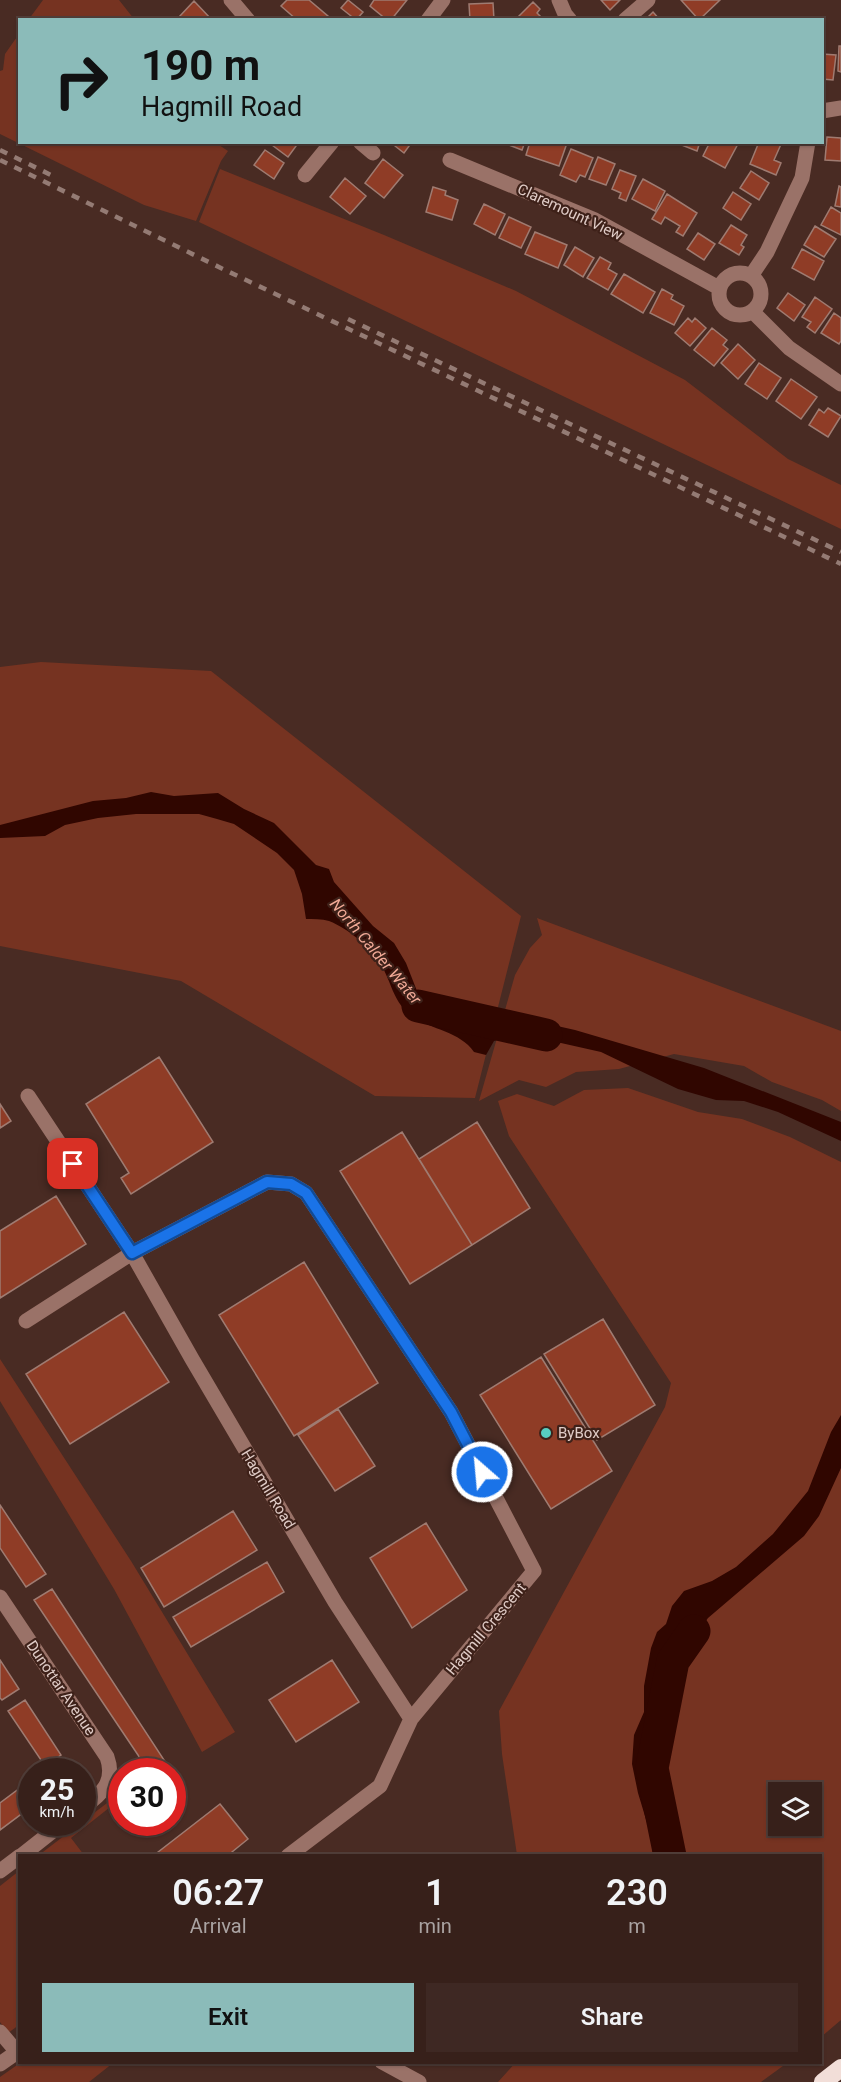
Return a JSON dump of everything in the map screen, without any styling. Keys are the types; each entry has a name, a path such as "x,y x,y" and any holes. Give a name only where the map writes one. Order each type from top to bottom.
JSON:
{"highway":[{"path":"823,2082 841,2067"}],"street":[{"path":"231,0 246,18"},
{"path":"430,18 443,0"},
{"path":"559,0 568,18"},
{"path":"627,18 648,0"},
{"path":"824,111 841,108"},
{"path":"305,175 330,144"},
{"path":"363,144 374,153"},
{"path":"751,276 767,252 802,178 808,144"},
{"name":"Claremount View","path":"450,160 595,220 719,288"},
{"path":"732,274 751,276 761,293 757,306 752,311 740,315 728,311 720,301 719,288 722,282 732,274"},
{"path":"752,311 789,348 841,384"},
{"name":"Hagmill Road","path":"28,1096 132,1253 335,1602 411,1719"},
{"name":"Hagmill Crescent","path":"26,1321 132,1253 267,1182 291,1184 306,1193 451,1412 534,1571 411,1719"},
{"name":"Dunottar Avenue","path":"0,1597 107,1757 110,1767 106,1786 96,1799"},
{"path":"291,1854 380,1786 411,1719"},
{"path":"23,1854 46,1836"},
{"path":"0,1871 18,1858"},
{"path":"0,2032 18,2051 0,2064"},
{"path":"386,2064 418,2082"}],"shaded area":[{"path":"43,0 119,0 133,18 30,18"},
{"path":"18,35 18,143 0,134 0,71 3,70 5,54"},
{"path":"20,144 218,144 228,151 221,161 196,221 144,205"},
{"path":"220,169 516,291 685,380 788,459 841,485 841,529 199,222"},
{"path":"41,662 211,671 521,916 475,1098 375,1096 181,981 0,946 0,667"},
{"path":"537,918 841,1031 841,1111 822,1100 772,1082 744,1066 674,1054 619,1069 576,1072 546,1087 519,1080 479,1101 515,975 530,948 542,935"},
{"path":"628,1088 698,1112 742,1119 790,1137 841,1162 841,2020 822,2036 822,1854 517,1854 502,1754 499,1711 665,1407 671,1383 509,1136 498,1101 517,1094 554,1106 584,1090"},
{"path":"0,1359 131,1561 235,1732 202,1752 114,1589 0,1401"},
{"path":"108,1802 108,1809 96,1818 96,1811"},
{"path":"64,1836 74,1836 71,1838 83,1854 40,1854"},
{"path":"18,1872 18,2026 8,2033 0,2022 0,1886"},
{"path":"19,2064 112,2064 89,2082 0,2082 0,2077"},
{"path":"514,2064 786,2064 761,2082 498,2082"}],"water":[{"path":"151,792 174,796 218,793 244,809 274,823 316,865 329,869 334,882 373,926 394,943 406,963 417,991 445,1004 473,1026 484,1030 526,1019 575,1030 704,1068 841,1122 841,1141 778,1112 744,1101 716,1100 678,1089 601,1052 512,1035 494,1041 486,1055 474,1052 452,1034 416,1019 408,1013 396,996 381,965 358,939 329,921 306,919 302,894 294,870 277,853 234,824 199,814 136,814 98,818 65,825 45,836 0,838 0,825 93,801 126,798"},
{"path":"841,1415 841,1468 819,1516 804,1536 708,1618 660,1684 658,1715 660,1765 675,1854 653,1854 651,1836 632,1764 634,1735 644,1712 644,1686 651,1648 657,1632 666,1624 672,1606 684,1591 712,1581 736,1567 773,1534 808,1491 831,1432"}],"building":[{"path":"287,0 309,0 329,17 295,18 281,6"},
{"path":"348,0 363,12 358,18 354,18 341,8"},
{"path":"374,0 407,0 393,18 385,18 370,6"},
{"path":"601,0 620,0 610,10"},
{"path":"681,0 720,0 701,18 697,18"},
{"path":"194,1 210,18 180,18"},
{"path":"533,2 540,9 537,13 542,18 517,18"},
{"path":"493,3 494,18 470,18 469,4"},
{"path":"653,12 658,18 647,18"},
{"path":"839,46 841,46 841,72 838,71"},
{"path":"824,54 836,55 833,80 824,79"},
{"path":"827,137 841,138 841,161 825,160"},
{"path":"271,144 298,144 288,157"},
{"path":"393,144 411,144 404,153"},
{"path":"506,144 524,144 522,150"},
{"path":"529,144 567,144 559,166 526,155"},
{"path":"679,144 699,144 697,151"},
{"path":"709,144 738,144 725,168 703,156"},
{"path":"758,144 781,144 774,160 781,163 776,175 750,164"},
{"path":"571,149 593,158 585,177 580,175 576,182 560,175"},
{"path":"265,150 284,163 274,179 254,165"},
{"path":"598,157 615,164 606,185 589,179"},
{"path":"383,159 403,175 384,198 365,183"},
{"path":"620,170 636,176 626,201 619,198 621,193 612,189"},
{"path":"751,171 769,183 759,200 740,188"},
{"path":"345,178 366,196 350,214 330,197"},
{"path":"643,179 665,191 655,211 632,199"},
{"path":"839,186 841,187 841,207 835,206"},
{"path":"433,187 446,191 445,195 458,200 452,220 426,212"},
{"path":"733,192 751,204 741,220 723,208"},
{"path":"667,194 697,213 683,236 676,232 680,226 665,217 661,224 652,219"},
{"path":"484,204 505,214 495,235 474,224"},
{"path":"831,207 841,213 841,235 821,225"},
{"path":"509,217 531,227 521,248 499,238"},
{"path":"731,225 747,235 741,245 744,247 739,255 719,243"},
{"path":"815,226 836,239 824,257 804,245"},
{"path":"535,232 567,245 558,268 525,254"},
{"path":"698,233 715,244 704,260 687,249"},
{"path":"575,247 594,258 583,277 564,265"},
{"path":"802,249 824,261 814,280 792,268"},
{"path":"600,257 611,263 608,269 617,274 608,290 587,278"},
{"path":"624,274 655,292 643,313 611,294"},
{"path":"662,289 673,295 671,299 684,306 674,325 650,313"},
{"path":"788,293 805,305 794,321 777,308"},
{"path":"815,297 832,309 815,333 807,327 811,322 802,317"},
{"path":"834,313 841,318 839,344 821,333"},
{"path":"688,318 692,322 695,318 706,328 690,346 675,333"},
{"path":"712,328 727,340 723,345 728,349 714,366 694,350"},
{"path":"738,344 755,360 738,379 721,363"},
{"path":"759,363 781,378 767,399 745,384"},
{"path":"791,379 817,397 801,419 776,401"},
{"path":"828,408 841,416 828,437 809,425 819,409 824,413"},
{"path":"159,1057 213,1142 131,1194 121,1178 129,1173 86,1104"},
{"path":"0,1104 11,1121 0,1128"},
{"path":"477,1122 530,1208 472,1245 419,1159"},
{"path":"402,1132 472,1245 410,1284 340,1171"},
{"path":"56,1196 86,1244 0,1298 0,1231"},
{"path":"304,1262 378,1383 294,1436 219,1315"},
{"path":"124,1312 169,1382 70,1444 26,1374"},
{"path":"603,1319 655,1405 597,1440 544,1354"},
{"name":"ByBox","path":"541,1357 612,1471 551,1509 480,1395"},
{"path":"338,1409 375,1466 335,1491 298,1435"},
{"path":"0,1505 46,1574 26,1587 0,1548"},
{"path":"233,1511 257,1550 164,1607 141,1568"},
{"path":"426,1523 467,1590 412,1628 370,1558"},
{"path":"267,1562 284,1592 191,1647 173,1617"},
{"path":"52,1589 163,1758 140,1758 34,1600"},
{"path":"0,1660 19,1689 2,1700 0,1698"},
{"path":"332,1660 359,1702 296,1742 269,1700"},
{"path":"25,1700 61,1755 57,1758 40,1758 8,1711"},
{"path":"18,1790 18,1816 0,1830 0,1803"},
{"path":"220,1804 248,1839 229,1854 156,1854 179,1836 186,1836 186,1830"}],"waterway":[{"name":"North Calder Water","path":"418,1006 546,1035"},
{"name":"North Calder Water","path":"670,1854 652,1768 673,1661 694,1631"}],"railway":[{"path":"0,150 53,176"},
{"path":"0,160 841,564"},
{"path":"348,319 841,552"}],"place":[{"name":"ByBox","path":"546,1433"}],"route":[{"path":"73,1164 132,1253 267,1182 291,1184 306,1193 451,1412 482,1472"}]}
